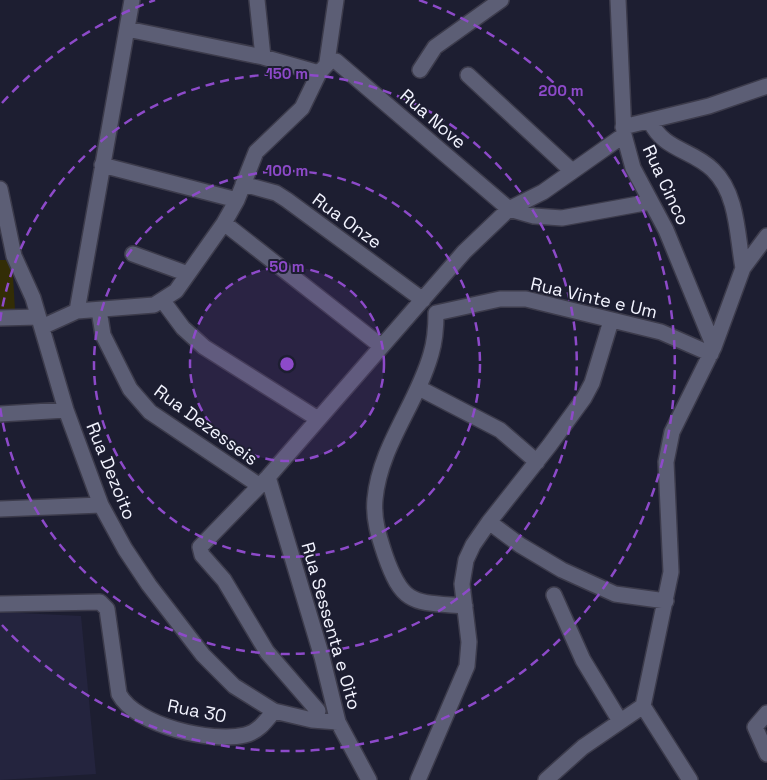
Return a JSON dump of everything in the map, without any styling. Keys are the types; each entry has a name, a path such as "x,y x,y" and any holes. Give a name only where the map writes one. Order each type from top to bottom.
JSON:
{"street":[{"path":"77,311 132,0"},
{"path":"257,0 262,57"},
{"path":"0,318 40,322 77,311 154,306 176,291 224,223 237,200 256,152 302,108 326,65 336,0"},
{"path":"420,70 435,47 501,0"},
{"name":"Rua Cinco","path":"618,0 624,131 633,168 666,230 712,350"},
{"name":"Rua Nove","path":"127,29 262,57 326,65 336,61 509,210"},
{"path":"468,75 572,171"},
{"path":"318,711 267,652 224,580 202,555 200,547 264,482 461,255 509,210 543,192 624,131 650,121 709,106 767,86"},
{"path":"650,121 654,130 666,143 712,168 720,178 733,206 743,268"},
{"path":"102,165 237,200"},
{"name":"Rua Onze","path":"243,184 276,193 287,200 436,312"},
{"name":"Rua Dezoito","path":"0,189 7,256 33,298 66,410 101,505 125,549 148,585 203,655 234,686 274,711 312,720 338,722"},
{"path":"509,210 534,216 562,218 650,202"},
{"path":"224,223 381,346"},
{"path":"546,780 583,747 643,706 671,572 666,462 668,445 672,432 712,350 743,268 767,236"},
{"path":"133,254 188,274"},
{"name":"Rua Vinte e Um","path":"436,312 500,299 526,299 661,332 712,350"},
{"path":"162,301 183,328 204,347 318,419"},
{"name":"Rua Dezesseis","path":"99,310 103,335 130,389 150,412 264,482"},
{"path":"436,312 432,353 418,388 380,469 375,500 377,530 392,575 402,593 419,602 465,606"},
{"path":"418,780 467,666 469,642 462,584 466,560 473,545 489,522 538,462 584,398 592,383 611,321"},
{"path":"418,388 500,430 538,462"},
{"path":"0,414 66,410"},
{"name":"Rua Sessenta e Oito","path":"264,482 322,657 338,722 369,780"},
{"path":"0,510 101,505"},
{"path":"489,522 520,545 562,570 615,594 666,602"},
{"path":"554,595 583,660 620,721"},
{"name":"Rua 30","path":"0,604 100,602 107,609 119,694 127,705 166,727 207,736 229,738 247,735 256,730 274,711"},
{"path":"643,706 690,780"},
{"path":"767,713 755,727 767,754"}],"shaded area":[{"path":"0,260 12,260 15,310 0,311"},
{"path":"0,612 81,616 96,774 0,780"}]}
